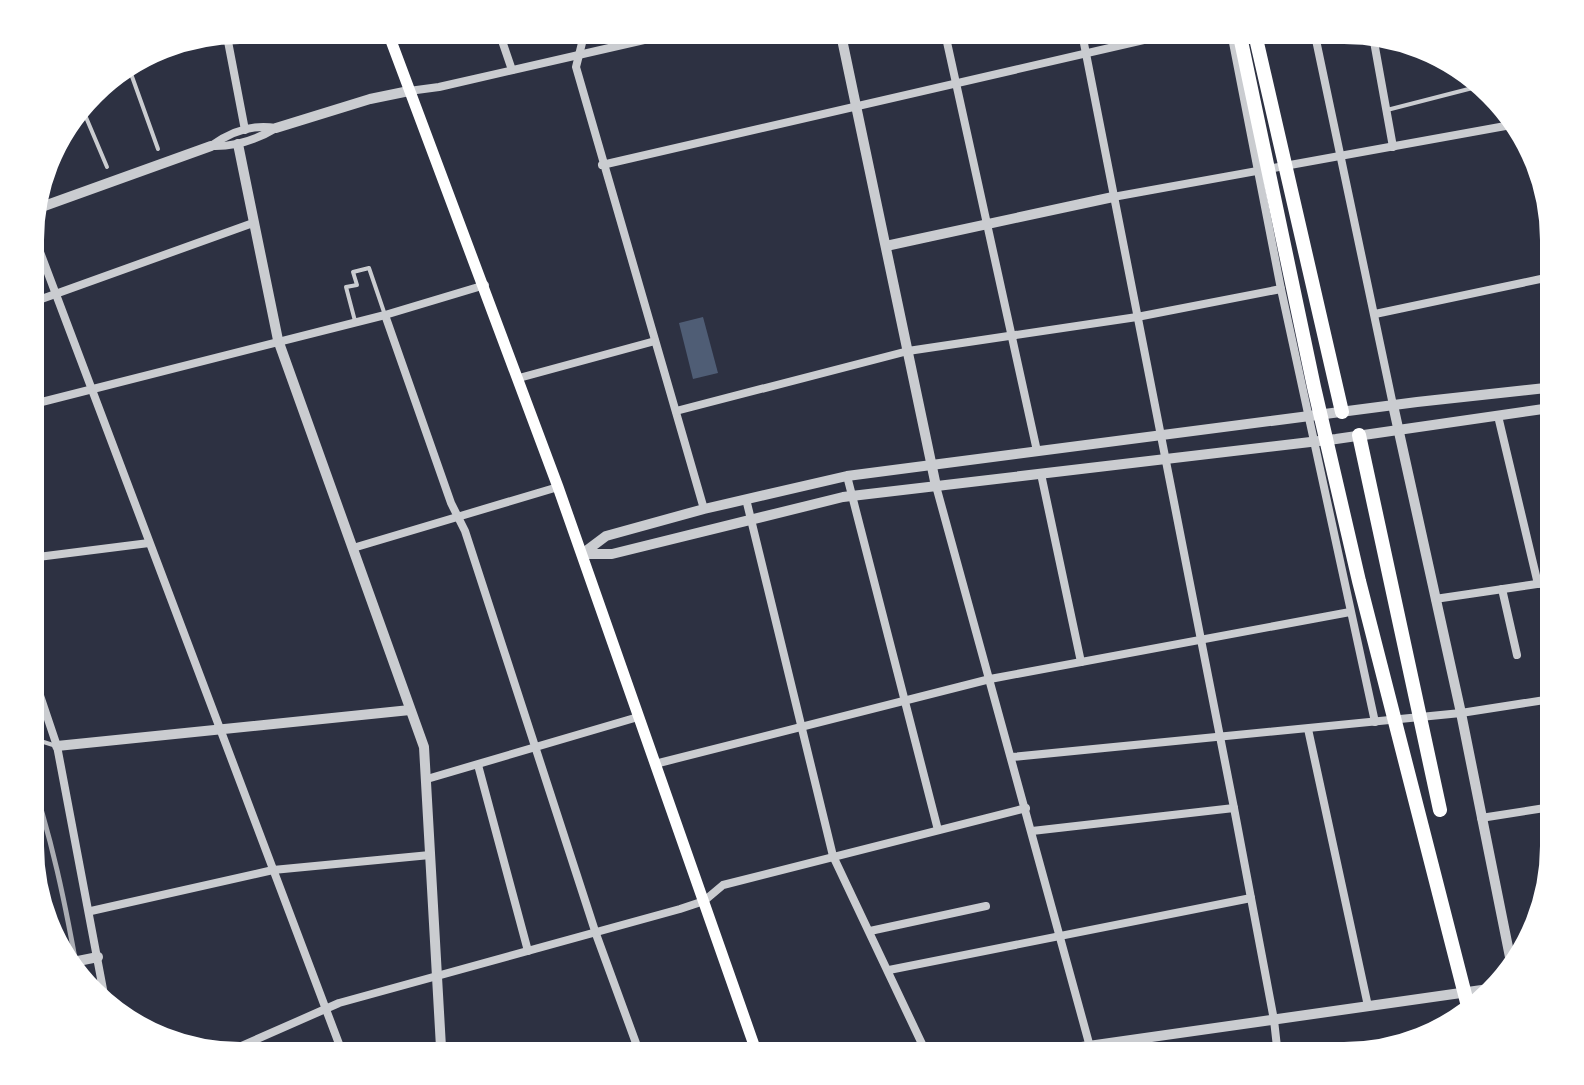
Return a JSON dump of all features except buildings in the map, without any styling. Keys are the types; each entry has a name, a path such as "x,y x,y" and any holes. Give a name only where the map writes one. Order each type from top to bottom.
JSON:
{"highway":[{"path":"1240,38 1359,581 1468,1005"},
{"path":"1256,38 1342,412"},
{"path":"1358,436 1440,810"}],"main road":[{"path":"390,38 519,378 756,1047"}],"street":[{"path":"227,38 245,130"},
{"path":"501,38 512,70"},
{"path":"581,38 576,68 704,509"},
{"path":"41,205 211,146 238,144 370,98 653,38"},
{"path":"842,38 936,486 1092,1048"},
{"path":"946,38 1037,451"},
{"path":"1083,38 1252,898 1276,1048"},
{"path":"602,165 1156,38"},
{"path":"1229,38 1375,722"},
{"path":"1316,38 1461,713 1508,963"},
{"path":"1375,40 1394,147"},
{"path":"886,246 1113,197 1509,123"},
{"path":"211,146 224,136 261,125 276,128"},
{"path":"238,144 278,340 424,747 441,1047"},
{"path":"38,300 253,223"},
{"path":"38,250 340,1047"},
{"path":"1375,314 1546,278"},
{"path":"38,403 385,315 485,285"},
{"path":"676,411 908,351 1137,317 1280,289"},
{"path":"385,315 458,517 638,1047"},
{"path":"519,378 655,340"},
{"path":"582,554 606,536 847,476 1546,388"},
{"path":"582,554 612,554 853,496 1313,442 1546,409"},
{"path":"1498,416 1538,584"},
{"path":"1042,474 1081,662"},
{"path":"847,476 938,830"},
{"path":"354,548 558,487"},
{"path":"746,499 833,856 924,1048"},
{"path":"38,557 149,543"},
{"path":"1436,599 1546,583"},
{"path":"1502,589 1517,655"},
{"path":"655,764 990,679 1350,612"},
{"path":"38,688 58,746 104,995"},
{"path":"1012,757 1461,713 1546,700"},
{"path":"58,746 410,710"},
{"path":"427,779 638,717"},
{"path":"1308,729 1368,1006"},
{"path":"478,765 528,951"},
{"path":"241,1047 324,1009 704,901 723,885 1026,808"},
{"path":"1032,831 1234,808"},
{"path":"1482,818 1546,808"},
{"path":"91,912 273,870 430,856"},
{"path":"889,970 1252,898"},
{"path":"870,931 986,906"},
{"path":"74,962 98,958"},
{"path":"1067,1048 1487,988"}],"lane":[{"path":"130,70 158,149"},
{"path":"1387,110 1476,87"},
{"path":"83,112 106,167"},
{"path":"355,322 346,288 357,285 353,272 369,268 385,315"},
{"path":"38,740 58,746"}],"water":[{"path":"703,317 718,373 693,379 679,323"}],"railway":[{"path":"38,802 76,964"}]}
